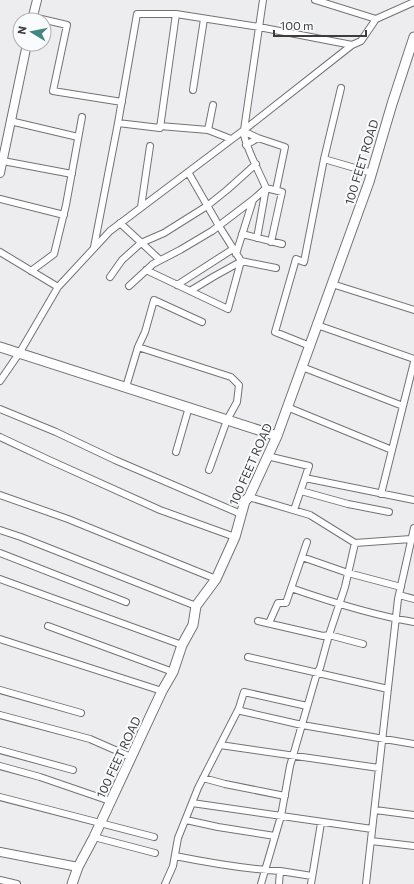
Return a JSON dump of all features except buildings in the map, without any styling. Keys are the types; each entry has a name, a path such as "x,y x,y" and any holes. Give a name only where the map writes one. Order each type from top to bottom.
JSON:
{"main road":[{"name":"100 FEET ROAD","path":"72,884 78,867 94,838 162,691 173,672 182,645 193,625 196,606 216,579 235,537 245,501 249,497 277,436 372,173 392,104 414,37"},
{"path":"0,347 20,352 277,436"}],"street":[{"path":"34,12 37,0"},
{"path":"257,238 266,188 246,145 243,130 262,0"},
{"path":"315,0 376,19"},
{"path":"0,381 20,352 58,287 110,231 352,45 361,41 376,19 414,2"},
{"path":"94,247 122,102 137,14 176,14 259,26 352,45"},
{"path":"160,126 176,14"},
{"path":"193,90 204,19"},
{"path":"52,22 67,25 52,92 122,102"},
{"path":"0,173 25,52"},
{"path":"310,346 275,332 296,259 304,262 324,159 341,88"},
{"path":"208,130 213,105"},
{"path":"31,271 54,254 64,215 82,117"},
{"path":"10,121 78,137"},
{"path":"118,123 160,128 160,126 208,130 231,139"},
{"path":"243,130 258,138 285,147 276,190"},
{"path":"246,145 258,138"},
{"path":"141,207 150,146"},
{"path":"324,159 372,173"},
{"path":"3,161 72,174"},
{"path":"110,277 122,260 141,243 164,233 207,206 256,164"},
{"path":"188,172 218,226 241,261"},
{"path":"266,188 282,192 271,242"},
{"path":"129,286 153,264 206,235 254,199 266,188"},
{"path":"0,199 64,215"},
{"path":"177,285 234,251 242,234 254,199"},
{"path":"120,223 160,260"},
{"path":"242,234 282,244"},
{"path":"0,252 58,287"},
{"path":"146,270 228,309 241,261"},
{"path":"190,291 241,261 276,268"},
{"path":"332,284 414,310"},
{"path":"126,387 138,347 145,332 154,300 202,322"},
{"path":"317,325 414,358"},
{"path":"138,347 232,377 239,385 237,402 227,420 209,470"},
{"path":"381,494 414,362"},
{"path":"302,367 403,406"},
{"path":"176,452 189,407"},
{"path":"287,407 392,450"},
{"path":"0,409 56,432 115,460 241,514"},
{"path":"0,437 160,510 235,537"},
{"path":"268,456 309,466 294,510"},
{"path":"305,478 414,500"},
{"path":"301,491 348,504 389,512"},
{"path":"0,495 68,519 216,579"},
{"path":"249,497 310,515 355,544 411,539"},
{"path":"366,884 399,596 414,528"},
{"path":"0,530 196,606"},
{"path":"269,623 278,604 286,603 307,542"},
{"path":"261,884 281,816 293,756 317,673 320,668 339,605 355,544"},
{"path":"0,553 126,602"},
{"path":"302,557 348,573 401,587"},
{"path":"406,563 414,565"},
{"path":"0,579 182,645"},
{"path":"291,588 339,605 396,620 414,622"},
{"path":"399,596 414,598"},
{"path":"258,621 324,636 329,635 363,644"},
{"path":"48,626 173,672"},
{"path":"0,639 162,691"},
{"path":"248,657 388,689"},
{"path":"0,690 80,713"},
{"path":"165,884 173,866 178,838 192,803 203,778 239,708 244,692 307,706"},
{"path":"239,708 242,711 302,725 414,744"},
{"path":"0,715 90,739 131,757"},
{"path":"220,745 379,768"},
{"path":"0,750 73,770"},
{"path":"0,766 40,777 110,801"},
{"path":"203,778 285,796"},
{"path":"0,797 154,837"},
{"path":"192,803 321,823 372,829"},
{"path":"375,810 414,815"},
{"path":"186,820 218,827 275,836"},
{"path":"311,884 321,823"},
{"path":"94,838 155,852"},
{"path":"371,841 414,846"},
{"path":"0,852 78,867"},
{"path":"175,856 211,863 312,876"},
{"path":"279,884 280,871"},
{"path":"0,880 17,884"}]}
